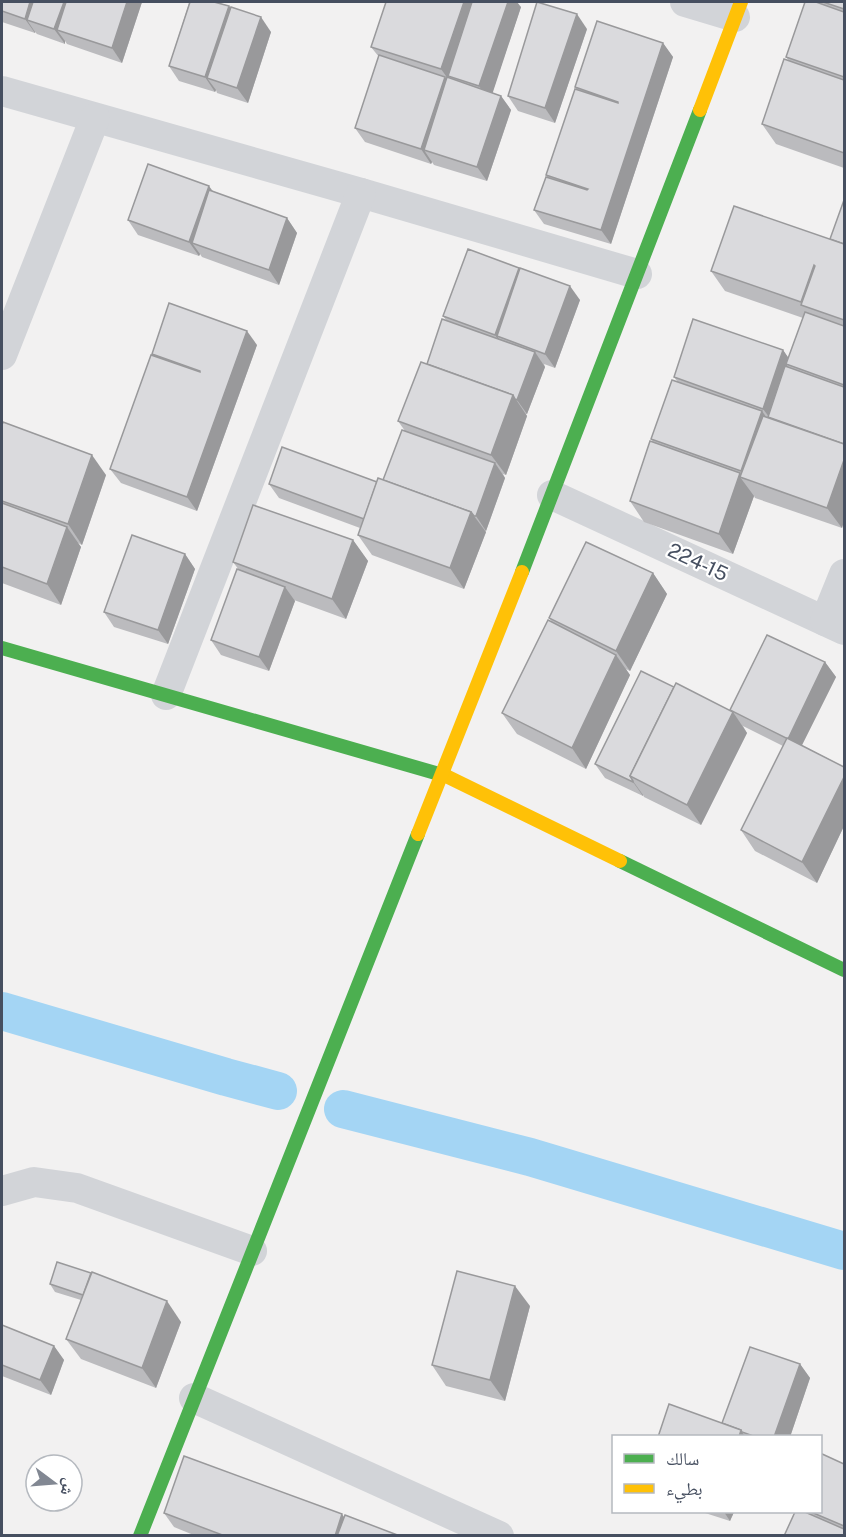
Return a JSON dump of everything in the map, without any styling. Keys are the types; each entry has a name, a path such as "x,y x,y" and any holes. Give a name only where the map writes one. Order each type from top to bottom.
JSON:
{"street":[{"path":"140,1536 552,495 738,9 685,2"},
{"path":"2,91 637,274"},
{"path":"2,355 95,118"},
{"path":"166,695 361,193"},
{"name":"224-15","path":"552,495 835,626"},
{"path":"835,626 844,574"},
{"path":"2,648 441,774 844,970"},
{"path":"2,1191 34,1182 77,1188 252,1251"},
{"path":"194,1398 499,1536"}],"building":[{"path":"2,2 30,2 25,19 2,11"},
{"path":"33,2 64,2 54,29 27,20"},
{"path":"66,2 127,2 112,48 57,30"},
{"path":"190,2 214,2 229,6 205,77 169,66"},
{"path":"386,2 464,2 441,69 371,47"},
{"path":"472,2 508,2 479,86 448,76"},
{"path":"537,2 577,14 545,108 508,96"},
{"path":"805,2 816,2 844,12 844,77 786,57"},
{"path":"823,2 844,2 844,9"},
{"path":"231,7 261,17 237,88 207,78"},
{"path":"597,21 663,43 601,230 534,210 546,177 588,189 546,175 575,89 618,103 575,87"},
{"path":"379,55 445,77 421,149 355,128"},
{"path":"784,59 844,80 844,153 762,124"},
{"path":"447,77 501,96 477,167 424,150"},
{"path":"148,164 209,186 189,242 128,220"},
{"path":"209,190 287,218 269,270 192,243"},
{"path":"844,200 844,244 830,239"},
{"path":"734,206 844,244 844,320 801,305 814,265 801,302 711,271"},
{"path":"468,249 519,268 495,335 443,316"},
{"path":"520,268 570,286 545,354 497,336"},
{"path":"169,303 247,331 187,497 110,469 151,355 200,372 152,354"},
{"path":"805,312 844,326 844,385 786,364"},
{"path":"442,319 535,352 517,400 513,395 427,364"},
{"path":"693,319 783,350 763,409 674,377"},
{"path":"421,362 513,395 491,455 398,421"},
{"path":"785,366 844,387 844,444 768,417"},
{"path":"672,380 762,411 741,471 651,439"},
{"path":"763,416 844,444 844,460 827,508 740,477"},
{"path":"3,422 92,455 68,524 2,501"},
{"path":"402,430 495,463 476,516 471,512 383,480"},
{"path":"650,441 740,473 719,534 630,501"},
{"path":"282,447 377,482 364,519 269,484"},
{"path":"378,478 471,512 450,568 358,535"},
{"path":"2,503 67,527 47,584 2,567"},
{"path":"253,505 353,540 332,599 233,562"},
{"path":"132,535 185,554 158,630 104,612"},
{"path":"586,542 653,573 616,651 549,618"},
{"path":"237,569 285,587 259,657 211,640"},
{"path":"548,620 616,655 572,748 502,713"},
{"path":"767,635 825,662 788,739 730,710"},
{"path":"641,671 674,687 630,776 633,782 595,764"},
{"path":"676,683 733,712 687,805 630,776"},
{"path":"787,738 844,767 844,777 802,862 741,830"},
{"path":"57,1262 91,1273 83,1295 50,1284"},
{"path":"457,1271 515,1286 490,1380 432,1365"},
{"path":"92,1272 167,1301 142,1368 66,1339"},
{"path":"2,1325 54,1346 40,1380 2,1365"},
{"path":"750,1347 800,1364 775,1435 750,1435 722,1423"},
{"path":"669,1404 741,1430 740,1435 659,1435"},
{"path":"822,1454 844,1464 844,1526 813,1513 822,1513"},
{"path":"184,1456 342,1514 335,1536 225,1536 164,1513"},
{"path":"795,1513 807,1513 844,1529 844,1536 784,1536"},
{"path":"345,1515 400,1536 337,1536"}],"waterway":[{"path":"2,1011 278,1091"},
{"path":"343,1109 530,1157 844,1251"}],"traffic: fast":[{"path":"522,572 700,110"},
{"path":"2,648 446,776"},
{"path":"140,1536 418,834"},
{"path":"620,861 844,970"}],"traffic: slow":[{"path":"700,110 741,2"},
{"path":"418,834 522,572"},
{"path":"446,776 620,861"}]}
